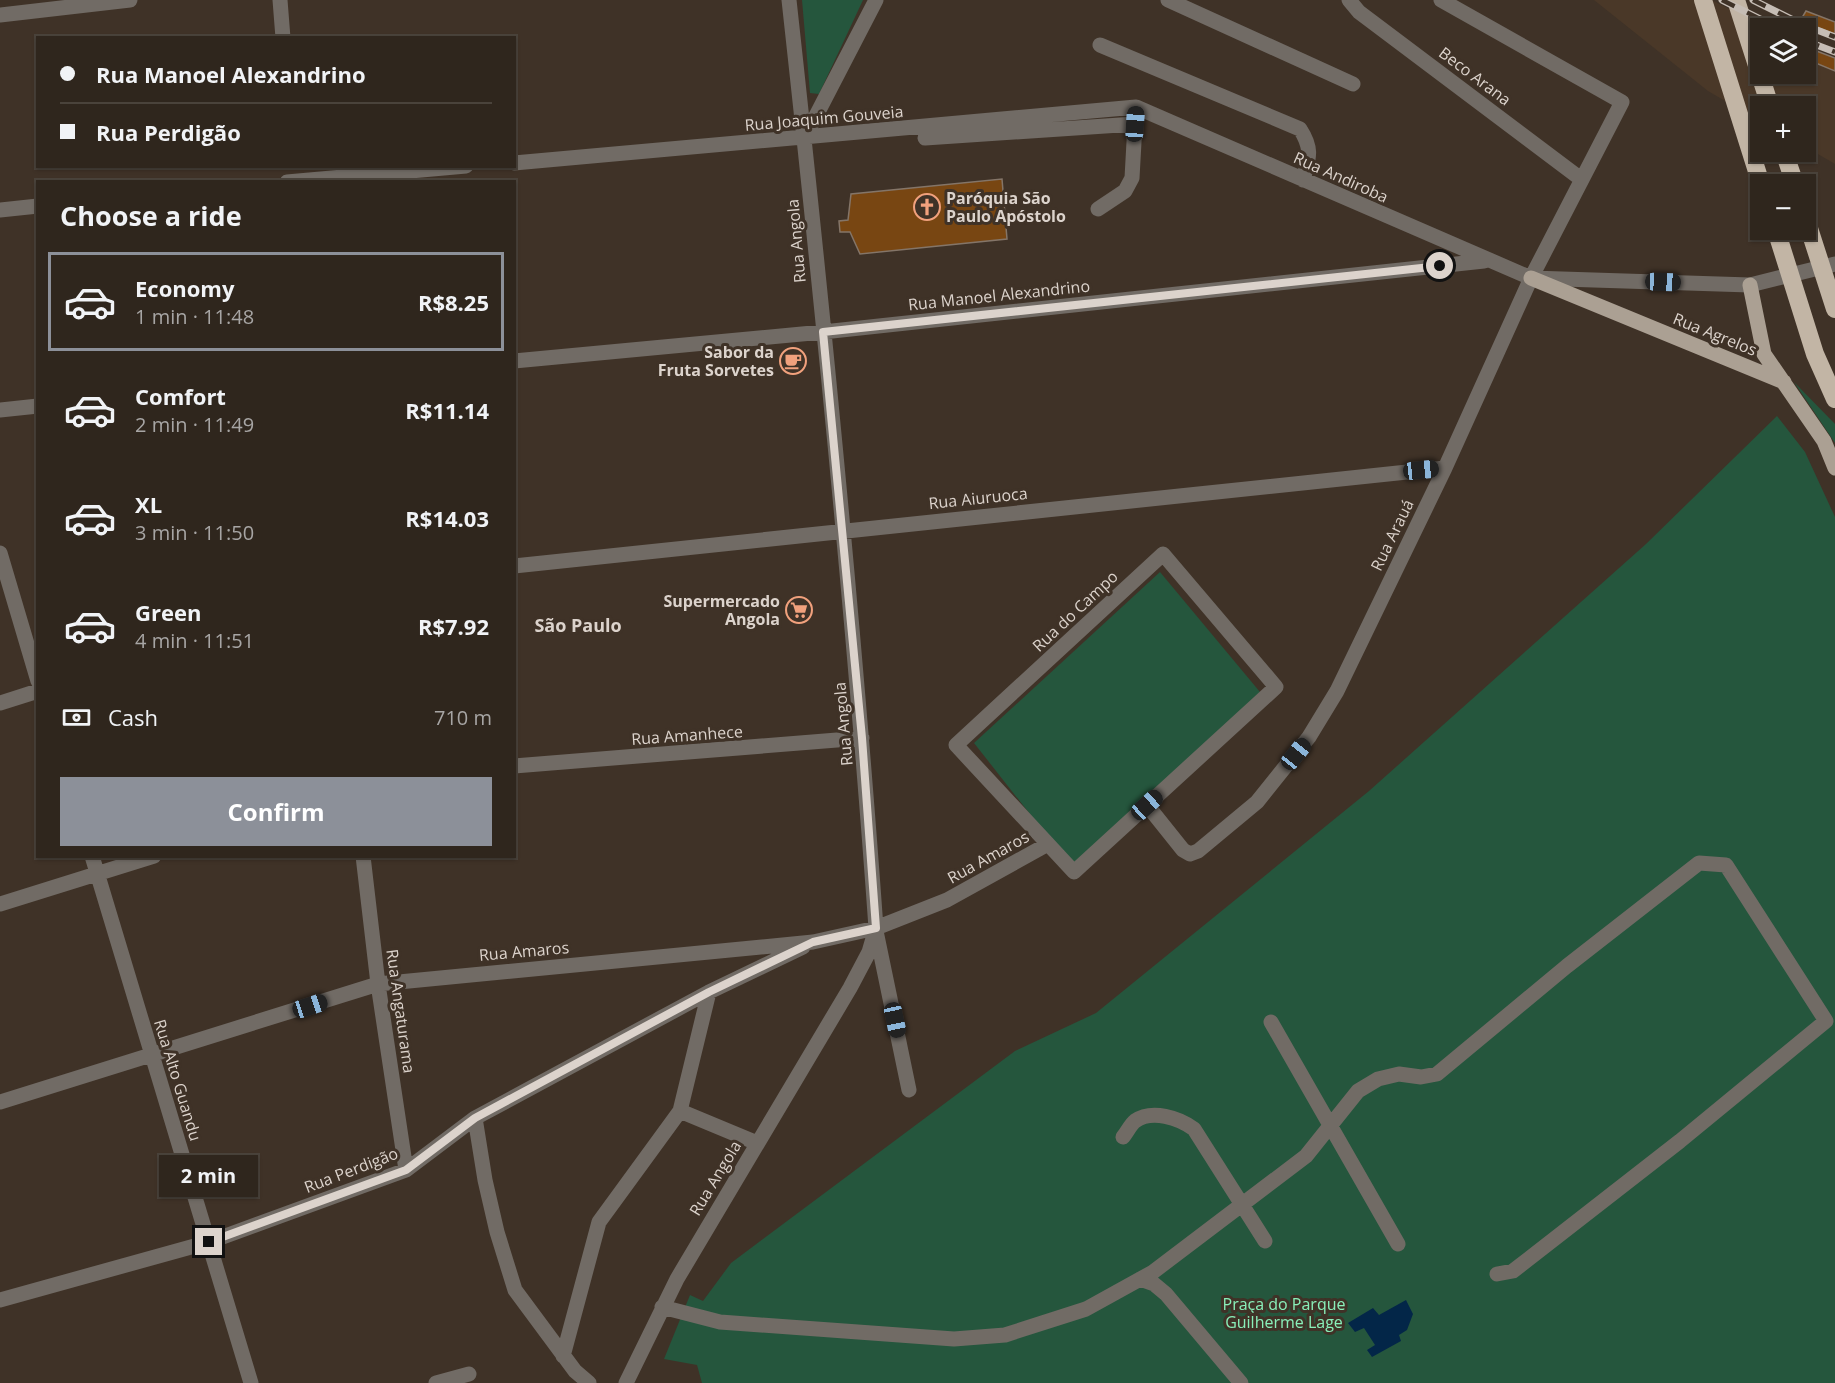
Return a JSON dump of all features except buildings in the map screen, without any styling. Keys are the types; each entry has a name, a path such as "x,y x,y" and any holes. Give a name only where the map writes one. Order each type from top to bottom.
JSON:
{"highway":[{"path":"1703,0 1758,174"},
{"path":"1736,0 1767,96"},
{"path":"1779,240 1815,354 1835,399"},
{"path":"1813,240 1835,309"}],"main road":[{"name":"Rua Agrelos","path":"1532,278 1784,382"},
{"path":"1750,285 1764,354 1824,441 1835,468"}],"street":[{"path":"0,15 130,0"},
{"path":"280,0 284,36"},
{"name":"Rua Angola","path":"626,1383 662,1307 850,988 869,952 876,928 843,530 789,0"},
{"path":"804,139 876,0"},
{"path":"1168,0 1353,84"},
{"name":"Beco Arana","path":"1349,0 1359,12 1581,179"},
{"name":"Rua Arauá","path":"1147,805 1182,850 1190,854 1198,852 1257,802 1309,737 1337,691 1445,468 1532,278 1622,102 1441,0"},
{"path":"1100,45 1300,129 1309,142 1309,157 1303,180"},
{"path":"1098,209 1125,191 1132,178 1136,107"},
{"name":"Rua Joaquim Gouveia","path":"516,162 804,139 1136,107"},
{"name":"Rua Andiroba","path":"1136,107 1532,278"},
{"path":"926,138 1135,124"},
{"path":"294,177 435,168"},
{"path":"0,210 36,206"},
{"name":"Rua Manoel Alexandrino","path":"516,361 823,332 1487,260"},
{"path":"1532,278 1750,285 1835,264"},
{"path":"0,410 36,406"},
{"name":"Rua Aiuruoca","path":"516,566 1445,468"},
{"path":"0,553 36,674"},
{"name":"Rua do Campo","path":"1163,554 1276,687 1147,805 1076,871 1071,870 956,745 1163,554"},
{"path":"0,703 36,692"},
{"name":"Rua Amanhece","path":"516,766 862,738"},
{"name":"Rua Amaros","path":"0,1102 151,1057 378,984 813,942 876,928 947,900 1047,844"},
{"name":"Rua Alto Guandu","path":"93,858 251,1383"},
{"path":"0,904 147,858"},
{"name":"Rua Angaturama","path":"363,858 378,984 406,1170"},
{"path":"662,1307 720,1322 954,1339 1015,1332 1086,1309 1140,1279 1211,1229 1240,1204 1306,1156 1358,1091 1378,1079 1400,1074 1421,1077 1437,1074 1567,966 1699,863 1726,865 1826,1021 1680,1141 1513,1271 1497,1274"},
{"path":"876,928 909,1090"},
{"name":"Rua Perdigão","path":"0,1300 209,1242 406,1170 475,1118 709,992 813,942"},
{"path":"563,1356 599,1222 680,1111 709,992"},
{"path":"1271,1022 1398,1244"},
{"path":"680,1111 757,1143"},
{"path":"1123,1137 1136,1120 1159,1115 1183,1120 1194,1129 1265,1241"},
{"path":"475,1118 489,1201 515,1290 563,1356 589,1383"},
{"path":"1140,1279 1154,1284 1166,1294 1241,1383"},
{"path":"436,1383 468,1374"}],"shaded area":[{"path":"1594,0 1712,0 1750,20 1750,84 1816,84 1816,63 1835,71 1835,164 1816,153 1816,96 1750,96 1750,116 1708,91"}],"green space":[{"path":"802,0 863,0 819,94 810,93"},
{"path":"1794,382 1835,424 1835,443"},
{"name":"Praça do Parque Guilherme Lage","path":"1777,416 1805,452 1835,517 1835,1383 702,1383 697,1365 664,1359 690,1295 703,1301 731,1263 1015,1051 1096,1013 1369,791 1646,544"},
{"path":"1160,572 1260,692 1074,870 974,743"}],"water":[{"path":"1406,1300 1413,1314 1407,1330 1399,1335 1401,1341 1372,1357 1367,1350 1375,1345 1364,1328 1355,1332 1348,1323 1373,1308 1379,1315"}],"railway":[{"path":"1722,0 1758,18"},
{"path":"1753,0 1799,23 1835,37"},
{"path":"1816,45 1835,52"}],"place":[{"name":"Paróquia São Paulo Apóstolo","path":"927,207"},
{"name":"Sabor da Fruta Sorvetes","path":"793,361"},
{"name":"Supermercado Angola","path":"799,610"}],"district":[{"name":"São Paulo","path":"578,625"}],"route":[{"path":"209,1242 406,1170 475,1118 709,992 813,942 876,928 862,738 823,332 1440,266"}]}
